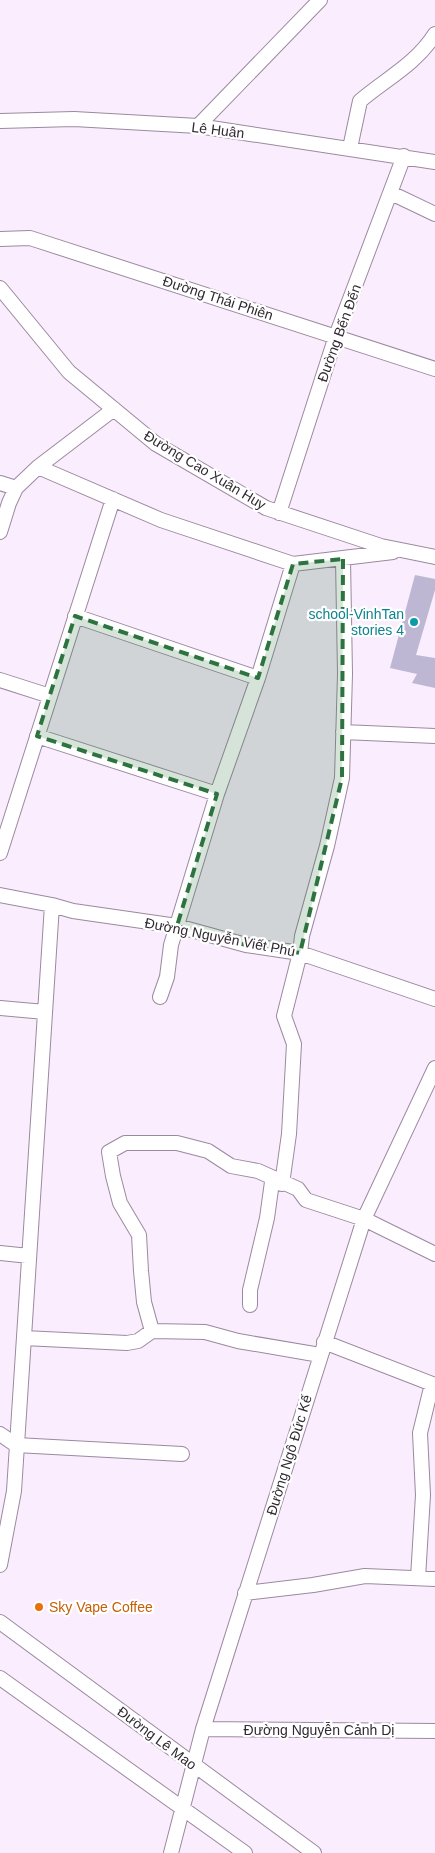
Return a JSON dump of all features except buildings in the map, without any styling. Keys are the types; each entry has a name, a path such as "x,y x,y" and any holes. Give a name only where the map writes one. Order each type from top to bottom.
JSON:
{"street":[{"path":"198,126 320,0"},
{"path":"350,148 360,100 393,77 425,50 435,34"},
{"name":"Lê Huân","path":"0,121 74,119 198,126 435,162"},
{"name":"Đường Bến Đến","path":"279,513 336,336 404,156"},
{"path":"391,193 435,214"},
{"name":"Đường Thái Phiên","path":"0,239 30,238 435,369"},
{"name":"Đường Cao Xuân Huy","path":"0,288 69,372 156,444 266,508 381,546 435,557"},
{"path":"0,532 16,488 38,467 114,409"},
{"path":"38,467 161,520 293,564 404,551"},
{"path":"0,483 16,488"},
{"path":"0,853 113,499"},
{"path":"282,1184 289,1134 294,1044 284,1016 300,952 302,936 327,846 342,778 345,674 343,559"},
{"path":"160,997 167,976 172,946 217,794 258,678 293,564"},
{"path":"76,616 258,678"},
{"path":"0,680 50,696"},
{"path":"343,732 435,736"},
{"path":"37,736 217,794"},
{"name":"Đường Nguyễn Viết Phú","path":"0,895 52,904 73,911 178,926 246,945 300,952 435,999"},
{"path":"0,1565 3,1537 14,1491 52,904"},
{"path":"0,1008 45,1012"},
{"name":"Đường Ngô Đức Kế","path":"172,1853 203,1729 364,1219 435,1068"},
{"path":"152,1331 144,1302 140,1271 139,1235 120,1203 109,1152 125,1143 177,1142 208,1151 231,1166 258,1171 282,1184"},
{"path":"250,1305 250,1290 267,1218 272,1182 298,1189 306,1200 364,1219 435,1254"},
{"path":"0,1253 29,1256"},
{"path":"24,1338 127,1343 138,1341 152,1331 206,1332 238,1341 322,1349 433,1384 420,1433 423,1495 418,1578"},
{"path":"0,1434 16,1445 182,1454"},
{"path":"245,1593 313,1586 365,1576 435,1579"},
{"name":"Đường Lê Mao","path":"0,1622 193,1766 314,1853"},
{"path":"0,1678 245,1853"},
{"name":"Đường Nguyễn Cảnh Dị","path":"203,1729 435,1731"}],"highlighted area":[{"path":"343,559 342,778 300,953 246,945 177,926 217,794 37,736 75,616 258,678 293,564"}],"place":[{"name":"school-VinhTan stories 4","path":"414,622"},
{"name":"Sky Vape Coffee","path":"39,1607"}]}
